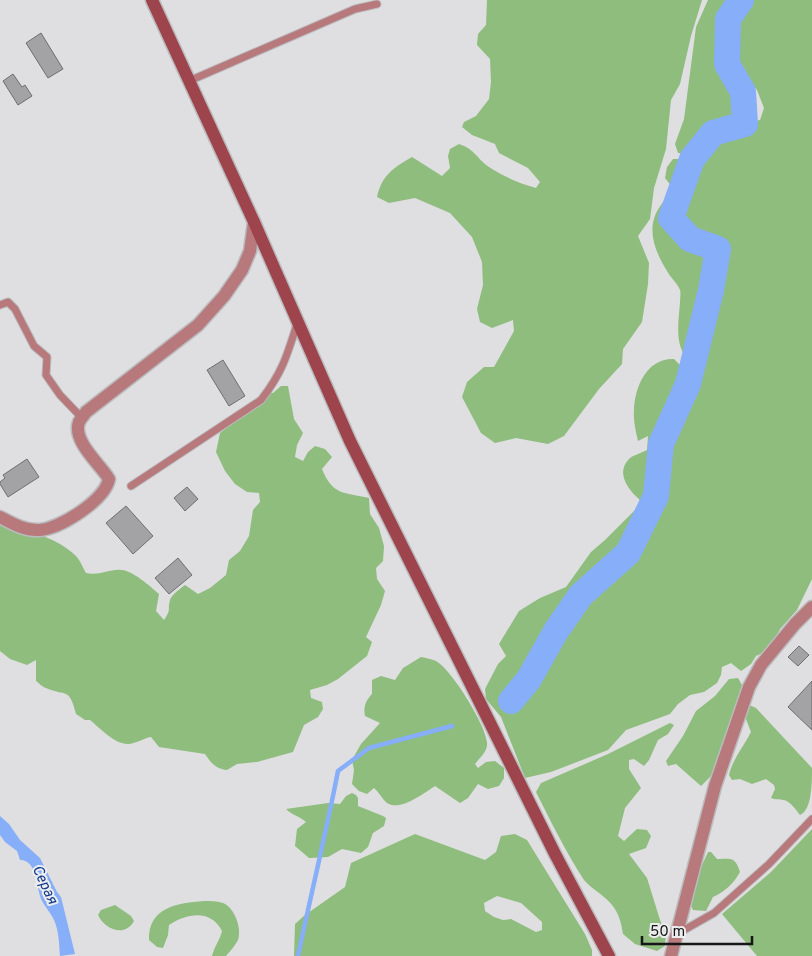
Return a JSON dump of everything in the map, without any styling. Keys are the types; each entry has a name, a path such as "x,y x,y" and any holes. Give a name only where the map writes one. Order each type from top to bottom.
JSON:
{"street":[{"path":"152,0 254,222 355,450 554,854 609,956"},
{"path":"0,517 18,527 39,530 50,528 67,521 95,500 108,486 109,479 104,470 84,448 79,435 79,423 86,412 198,325 221,300 242,270 250,251 254,222"},
{"path":"671,956 715,786 749,687 761,665 795,624 812,607"}],"lane":[{"path":"189,81 355,9 377,4"},
{"path":"0,305 8,302 15,309 34,346 47,357 46,375 60,395 82,418"},
{"path":"131,486 261,400 275,383 283,367 298,324"},
{"path":"677,934 714,913 769,864 812,818"}],"green space":[{"path":"487,0 702,0 691,36 680,84 671,100 666,149 654,188 650,219 638,236 649,263 642,322 623,349 622,364 599,389 564,436 548,444 516,438 495,443 481,433 462,397 467,382 484,367 494,367 514,331 513,320 492,328 480,322 477,309 483,285 482,262 472,237 450,213 415,198 389,203 377,197 382,183 389,173 412,157 442,176 450,168 448,156 450,149 459,144 469,149 485,164 506,177 536,188 540,182 528,168 499,153 495,144 472,135 462,127 464,122 476,116 489,99 491,82 490,59 477,45 478,34 486,25"},
{"path":"708,0 812,0 812,579 797,610 780,629 769,650 756,656 751,664 741,671 731,663 722,667 717,683 704,692 690,695 678,704 670,714 626,730 608,750 551,772 525,778 501,717 486,699 485,689 498,664 506,656 499,644 519,611 540,598 566,587 591,552 635,510 640,500 628,487 623,476 623,470 629,459 647,450 648,436 638,441 634,422 635,401 640,383 644,375 656,363 674,359 684,369 690,360 685,355 679,341 680,290 661,261 652,233 655,215 660,206 668,197 671,200 672,187 665,178 667,167 673,159 680,159 683,163 688,154 678,153 675,144 684,119 696,27","holes":["743,73 757,90 764,108 760,120 741,124 756,114 757,105"]},
{"path":"281,386 288,386 294,419 303,433 297,445 295,457 303,461 308,452 315,446 325,449 332,457 322,469 330,484 340,491 369,498 370,514 379,528 384,546 383,561 376,568 377,579 385,591 381,605 366,637 372,642 367,656 338,679 327,685 310,690 311,698 322,702 323,709 318,717 304,725 293,752 257,762 237,764 227,770 214,765 205,754 159,747 151,737 131,744 118,741 90,720 85,720 76,714 69,696 53,691 36,681 36,660 27,665 10,659 0,651 0,523 40,535 60,544 76,556 86,573 96,574 118,570 126,571 136,576 159,594 156,611 164,620 169,611 171,598 185,585 198,594 210,588 226,575 229,560 240,551 249,536 253,510 260,502 259,493 247,492 235,484 225,471 216,452 220,433 236,420 253,410 263,393 273,393"},
{"path":"421,657 434,660 443,666 459,686 474,711 487,742 485,752 475,764 478,768 486,762 495,761 504,768 504,778 499,786 488,789 478,784 468,798 460,803 435,786 412,800 392,805 387,803 374,788 367,794 359,791 352,784 354,770 352,760 361,744 380,723 365,716 364,710 372,694 372,680 381,676 395,680 403,668"},
{"path":"738,678 742,685 741,694 714,773 701,786 676,764 668,766 666,761 683,736 696,711 715,696 729,679"},
{"path":"747,704 756,708 812,768 809,802 807,808 800,815 787,801 771,798 775,789 774,785 766,779 752,784 740,779 732,780 729,775 735,758 751,732 744,714"},
{"path":"670,723 674,725 668,734 658,740 649,760 644,766 634,759 629,760 629,769 641,788 625,808 618,836 624,841 637,829 647,830 651,836 646,848 629,854 647,878 666,934 665,946 657,951 635,944 623,934 616,910 605,897 584,880 536,792 541,783 608,754"},
{"path":"352,793 358,798 358,806 386,818 384,826 373,833 368,847 361,853 342,849 328,857 309,858 295,846 297,829 306,822 286,809 328,803 340,804 346,796"},
{"path":"812,829 812,956 757,956 722,914 771,872"},
{"path":"415,834 485,860 496,852 501,836 515,834 527,840 585,934 592,950 592,956 294,956 295,924 345,887 351,863","holes":["497,896 521,903 542,922 542,930 536,932 511,919 503,920 494,917 485,911 484,903"]},
{"path":"708,852 711,852 717,859 734,861 740,872 729,887 713,897 706,911 693,910 691,897 693,889"},
{"path":"204,901 223,903 231,909 236,919 239,930 238,940 226,956 212,956 222,931 212,919 205,916 198,915 183,918 169,925 168,935 163,948 157,947 149,940 150,929 154,920 166,909 184,903"},
{"path":"115,905 131,916 134,921 125,929 115,930 110,928 98,915 101,910"}],"water":[{"name":"Серая","path":"0,816 9,824 20,840 40,858 61,897 75,954 60,956 55,922 42,901 36,876 30,865 26,861 20,860 17,851 5,842 0,835"}],"building":[{"path":"41,33 63,69 48,78 26,43"},
{"path":"13,74 22,87 25,85 32,96 18,105 3,81"},
{"path":"223,360 245,396 229,406 207,370"},
{"path":"27,459 39,477 8,497 0,484 5,478 3,475"},
{"path":"187,487 198,499 185,511 174,498"},
{"path":"126,506 153,536 133,554 106,523"},
{"path":"178,558 192,575 169,594 155,578"},
{"path":"799,646 809,655 798,666 788,657"},
{"path":"812,681 812,730 788,707"}],"waterway":[{"path":"511,701 529,679 556,631 581,595 628,553 656,496 661,444 688,384 711,290 718,249 690,239 671,218 692,159 713,133 745,124 743,92 727,64 728,19 741,0"},
{"path":"298,956 338,771 369,748 452,726"}]}
